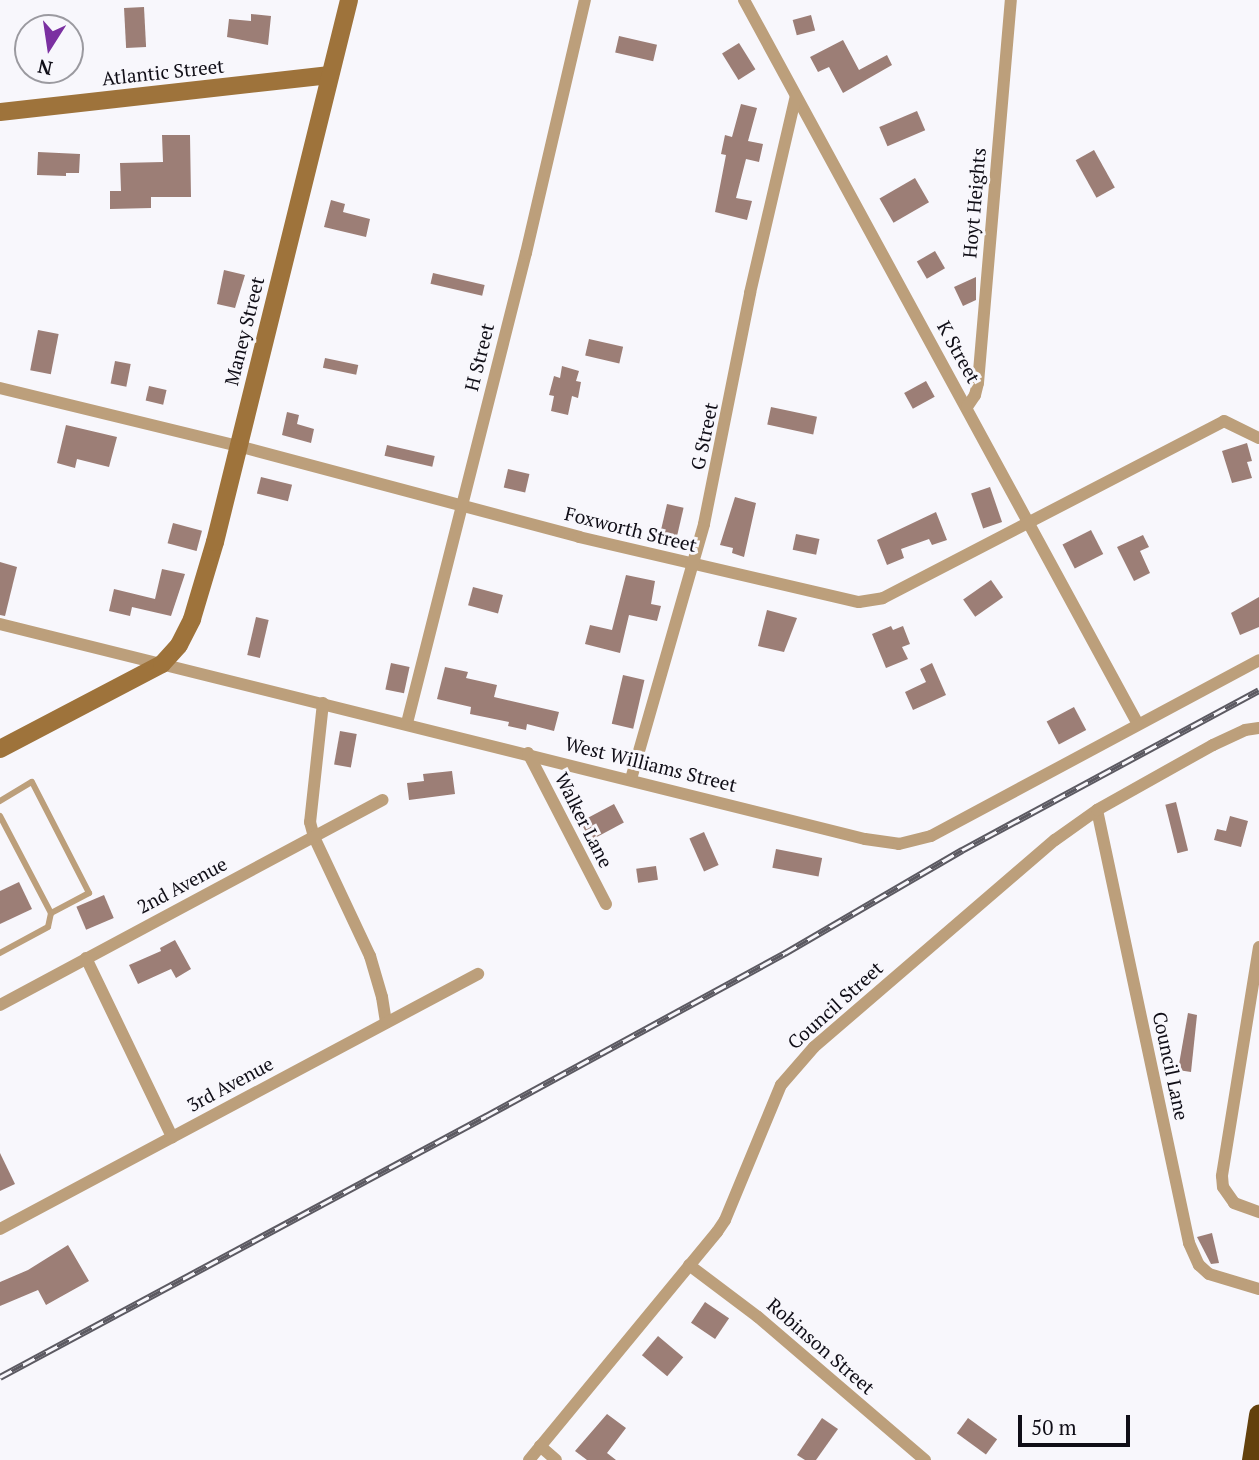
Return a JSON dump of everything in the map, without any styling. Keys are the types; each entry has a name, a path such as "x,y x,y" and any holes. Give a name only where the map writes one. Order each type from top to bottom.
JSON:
{"highway":[{"path":"1252,1460 1259,1415"}],"street":[{"name":"Maney Street","path":"162,664 179,645 192,618 215,542 349,0"},
{"name":"H Street","path":"407,723 526,253 585,0"},
{"name":"K Street","path":"744,0 1138,724"},
{"name":"Hoyt Heights","path":"967,407 975,395 978,383 1011,0"},
{"name":"Atlantic Street","path":"0,112 330,75"},
{"name":"G Street","path":"631,779 704,524 750,293 796,96"},
{"name":"Foxworth Street","path":"0,388 238,446 692,564 820,595 872,602 1224,421 1259,438"},
{"name":"West Williams Street","path":"0,624 528,753 865,839 899,844 931,836 1259,660"},
{"path":"0,750 162,664"},
{"path":"323,703 310,822 314,837 370,956 382,996 386,1023"},
{"name":"Council Street","path":"529,1460 725,1220 758,1135 789,1073 814,1047 1055,840 1097,810 1213,745 1245,730 1259,728"},
{"name":"Walker Lane","path":"528,753 606,904"},
{"name":"2nd Avenue","path":"0,1005 383,800"},
{"name":"Council Lane","path":"1097,810 1189,1243 1199,1265 1209,1274 1259,1289"},
{"path":"1259,947 1222,1176 1228,1197 1242,1208 1259,1212"},
{"path":"86,958 172,1137"},
{"name":"3rd Avenue","path":"0,1229 478,974"},
{"name":"Robinson Street","path":"689,1265 802,1354 925,1460"},
{"path":"540,1446 556,1460"}],"lane":[{"path":"0,801 32,782 89,893 51,913"},
{"path":"0,817 51,913 48,927 0,953"}],"building":[{"path":"144,7 146,47 126,48 124,8"},
{"path":"251,14 271,16 268,45 227,37 229,19 251,21"},
{"path":"811,15 815,30 797,35 793,20"},
{"path":"619,36 657,45 653,61 615,53"},
{"path":"843,40 859,70 887,55 892,65 843,93 829,67 818,72 810,57"},
{"path":"739,43 755,69 738,80 722,54"},
{"path":"741,104 757,108 748,141 763,144 759,162 746,159 736,198 752,201 747,220 715,212 726,155 721,154 725,135 732,137"},
{"path":"917,111 925,130 887,146 879,127"},
{"path":"162,135 190,135 191,197 151,197 151,208 110,209 110,191 121,191 120,163 163,162"},
{"path":"1094,150 1115,188 1096,198 1076,160"},
{"path":"38,152 80,154 79,173 66,173 66,176 37,175"},
{"path":"915,178 929,202 893,223 879,198"},
{"path":"331,200 345,204 343,212 370,219 366,237 324,227"},
{"path":"935,251 945,268 927,279 917,262"},
{"path":"224,270 245,275 235,308 217,304"},
{"path":"433,273 485,285 482,296 431,284"},
{"path":"976,277 976,300 963,306 954,287"},
{"path":"38,330 59,334 51,374 30,370"},
{"path":"589,339 623,347 619,363 585,356"},
{"path":"325,358 358,365 356,375 323,368"},
{"path":"115,361 131,364 126,387 111,384"},
{"path":"562,366 579,371 576,381 581,382 578,398 572,396 568,415 551,411 554,396 549,395 554,376 560,378"},
{"path":"926,381 935,397 913,409 904,393"},
{"path":"149,386 167,390 163,405 146,401"},
{"path":"771,407 817,417 813,434 767,425"},
{"path":"287,412 299,415 297,424 314,429 311,443 282,435"},
{"path":"66,425 117,437 109,467 77,459 75,468 57,463"},
{"path":"1247,443 1252,461 1247,462 1252,478 1232,483 1222,451"},
{"path":"387,445 435,456 432,467 385,456"},
{"path":"508,469 529,474 525,492 504,488"},
{"path":"261,477 292,485 288,501 257,493"},
{"path":"990,487 1002,522 983,528 971,494"},
{"path":"735,497 756,503 744,557 732,553 733,548 720,545"},
{"path":"667,504 684,508 677,538 660,534"},
{"path":"936,512 947,540 932,545 929,539 901,549 904,558 887,565 877,540"},
{"path":"173,523 202,531 197,551 168,543"},
{"path":"1091,530 1103,554 1075,569 1062,545"},
{"path":"796,534 819,539 816,555 793,550"},
{"path":"1143,535 1149,547 1140,551 1150,573 1134,581 1117,547"},
{"path":"0,562 17,567 5,616 0,615"},
{"path":"162,569 185,574 171,616 132,607 130,616 109,611 114,589 155,599"},
{"path":"626,575 655,581 651,604 661,606 657,621 629,615 620,653 585,644 590,625 612,630"},
{"path":"991,580 1003,597 975,617 963,600"},
{"path":"473,587 503,595 498,613 468,605"},
{"path":"1259,597 1259,627 1240,635 1231,613"},
{"path":"767,610 797,618 784,652 758,646"},
{"path":"256,617 269,620 260,658 247,655"},
{"path":"891,626 893,630 903,626 910,644 902,647 908,659 886,668 872,634"},
{"path":"391,663 410,667 404,693 385,689"},
{"path":"932,663 946,695 913,710 905,692 926,682 920,669"},
{"path":"445,667 468,672 466,678 497,685 494,697 559,712 554,731 527,724 526,730 508,726 509,722 470,714 471,707 437,699"},
{"path":"623,675 644,680 633,729 612,724"},
{"path":"1074,707 1086,730 1059,745 1047,722"},
{"path":"340,731 357,734 351,767 334,764"},
{"path":"452,771 455,794 409,800 407,783 424,781 423,774"},
{"path":"1176,802 1188,851 1177,853 1165,805"},
{"path":"614,804 624,823 590,840 580,822"},
{"path":"1230,816 1248,821 1241,847 1214,840 1217,829 1226,831"},
{"path":"704,832 719,865 704,871 689,839"},
{"path":"776,849 822,858 819,877 772,868"},
{"path":"656,866 658,880 638,883 636,869"},
{"path":"19,882 32,909 0,924 0,891"},
{"path":"104,895 114,918 86,930 76,907"},
{"path":"175,940 191,969 176,978 171,969 138,984 129,965 161,951 160,948"},
{"path":"1188,1013 1197,1015 1191,1072 1178,1070"},
{"path":"0,1153 15,1184 0,1191"},
{"path":"1212,1233 1219,1263 1211,1264 1197,1237"},
{"path":"68,1245 89,1281 46,1305 38,1290 0,1306 0,1282 28,1270"},
{"path":"705,1302 729,1318 715,1339 691,1323"},
{"path":"658,1336 683,1357 667,1376 642,1355"},
{"path":"607,1414 626,1428 607,1453 616,1460 587,1460 575,1451"},
{"path":"822,1418 838,1429 816,1460 805,1460 797,1455"},
{"path":"968,1418 997,1439 986,1455 957,1433"}],"railway":[{"path":"0,1377 785,953 962,850 1259,690"}]}
